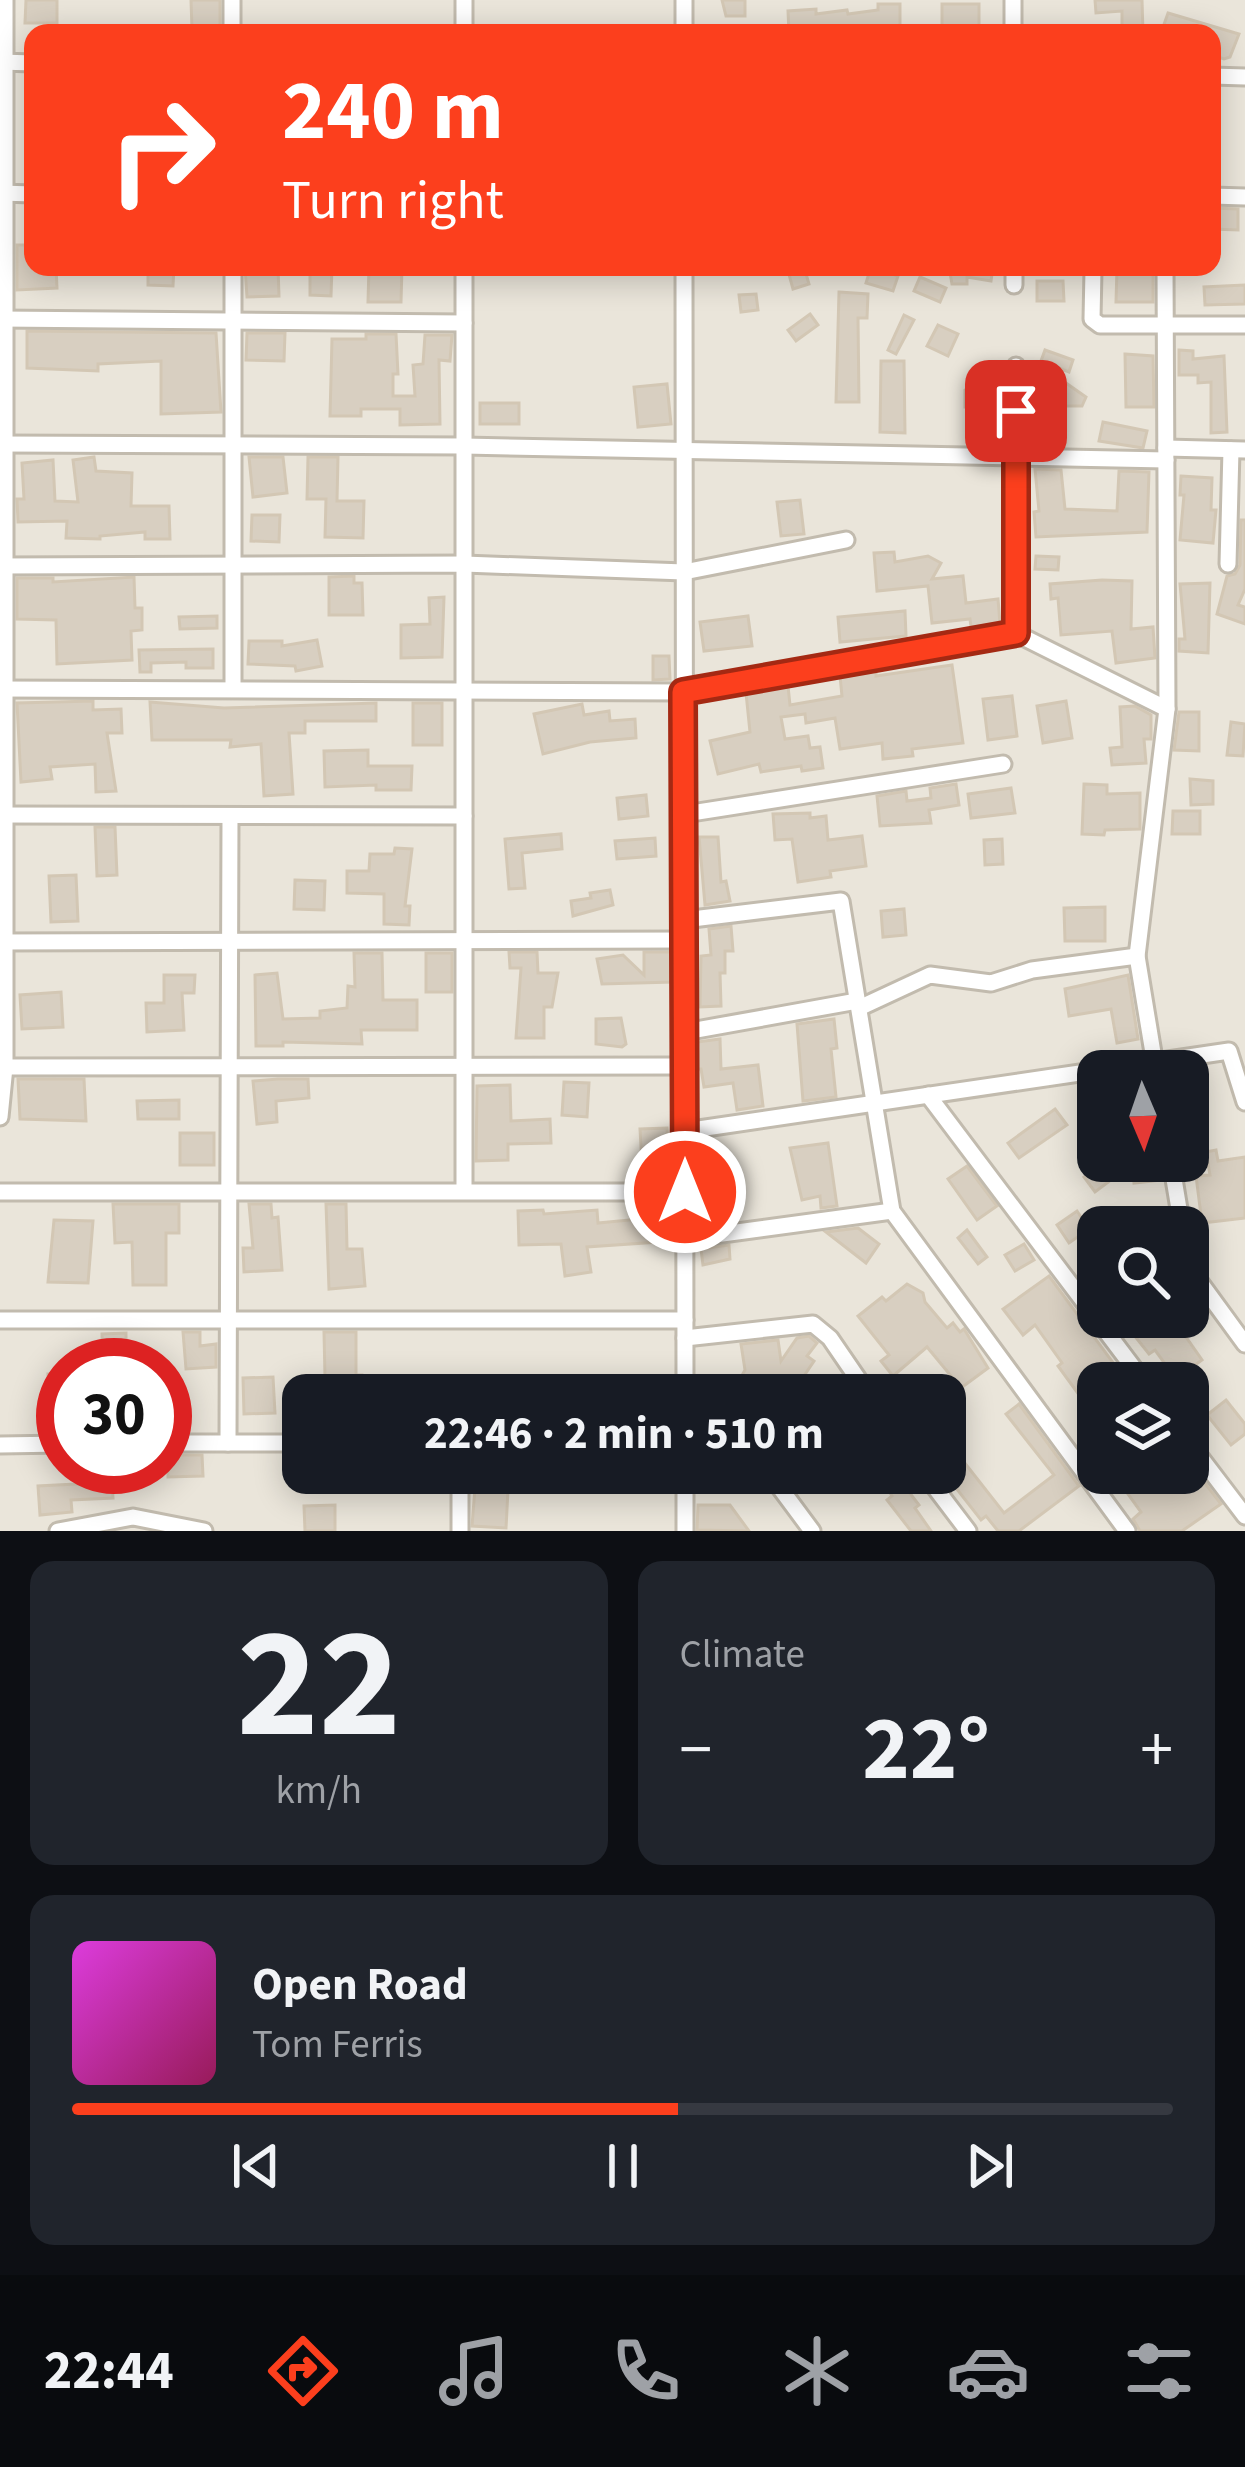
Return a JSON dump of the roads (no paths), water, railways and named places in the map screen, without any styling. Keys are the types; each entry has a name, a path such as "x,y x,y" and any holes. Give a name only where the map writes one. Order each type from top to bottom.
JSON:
{"street":[{"path":"0,1117 5,0"},
{"path":"232,276 232,689"},
{"path":"464,276 464,1191"},
{"path":"684,276 685,1374"},
{"path":"1093,276 1092,320 1100,325 1245,325"},
{"path":"1152,1050 1137,956 1167,709 1165,276"},
{"path":"2,319 464,323"},
{"path":"1016,366 1016,633"},
{"path":"2,444 1016,456 1238,450 1228,564"},
{"path":"3,566 464,564 684,572 846,540"},
{"path":"2,688 683,692 1016,633 1167,709"},
{"path":"685,814 1003,764"},
{"path":"2,815 464,816"},
{"path":"228,1443 230,815"},
{"path":"685,920 841,901 892,1211 1127,1531"},
{"path":"2,942 685,940"},
{"path":"685,1032 858,1004 930,975 991,983 1032,970 1137,956"},
{"path":"1209,1055 1229,1051 1245,1102"},
{"path":"2,1067 685,1066"},
{"path":"685,1131 1077,1076"},
{"path":"928,1095 1129,1362"},
{"path":"0,1192 685,1192"},
{"path":"685,1239 892,1211"},
{"path":"1209,1295 1245,1344"},
{"path":"0,1320 685,1320"},
{"path":"685,1338 813,1324 830,1338 855,1374"},
{"path":"192,1443 282,1442"},
{"path":"0,1445 36,1444"},
{"path":"1209,1469 1245,1516"},
{"path":"460,1494 460,1531"},
{"path":"685,1494 685,1531"},
{"path":"785,1494 812,1531"},
{"path":"940,1494 968,1531"},
{"path":"58,1531 133,1516 204,1531"}]}
